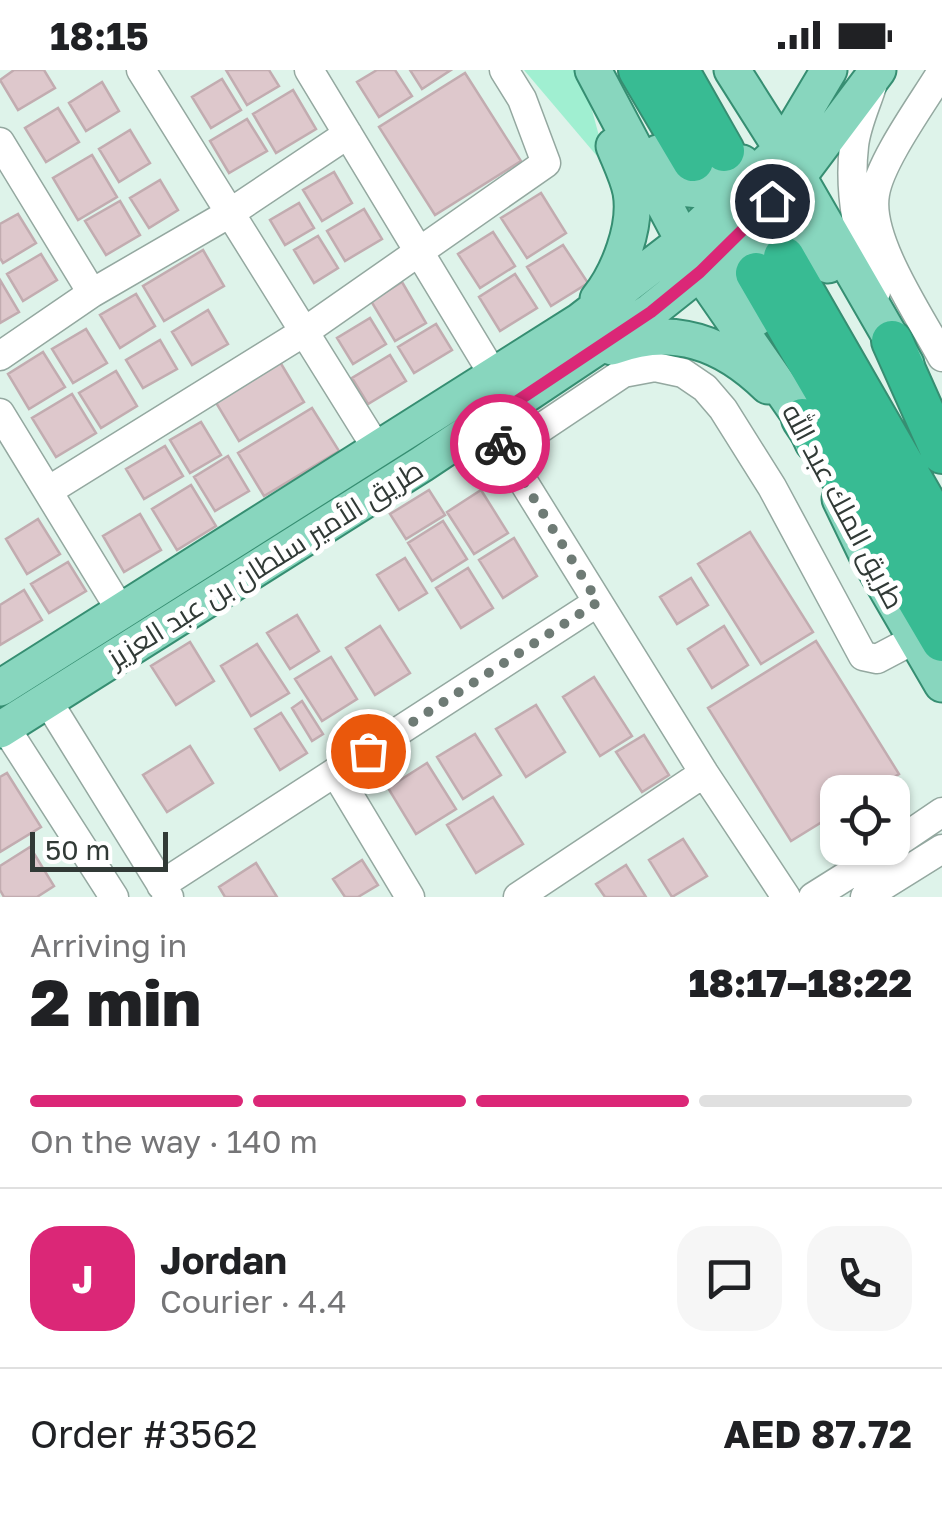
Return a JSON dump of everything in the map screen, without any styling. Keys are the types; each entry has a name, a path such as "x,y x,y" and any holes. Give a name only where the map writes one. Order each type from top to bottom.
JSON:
{"highway":[{"path":"639,70 708,156 678,70"},
{"name":"طريق الملك عبد الله","path":"942,532 770,265 942,592"},
{"path":"892,341 942,452"},
{"path":"802,419 876,529 928,640"}],"main road":[{"path":"594,70 681,188 694,191 717,186 755,151 758,142 715,70"},
{"path":"580,321 608,286 621,262 632,194 594,70"},
{"name":"طريق الملك عبد الله","path":"594,70 700,272 802,419"},
{"path":"732,70 942,425"},
{"name":"طريق الأمير سلطان بن عبد العزيز","path":"0,688 580,321 790,163 829,70"},
{"name":"طريق الأمير سلطان بن عبد العزيز","path":"3,728 486,422 651,312 700,272 790,163 877,71"},
{"path":"802,419 767,337 736,285 734,274 758,248 776,233 793,229 806,234 861,313 892,341"},
{"path":"578,360 638,337 678,335 709,346 754,372 802,419"},
{"name":"طريق الملك عبد الله","path":"928,640 942,684"}],"street":[{"path":"141,70 376,447"},
{"path":"309,70 493,374"},
{"path":"48,491 304,332 546,163 522,100 504,70"},
{"path":"877,71 854,143 853,190 857,233 892,341"},
{"path":"942,71 884,170 874,195 880,244 942,356"},
{"path":"0,356 92,293 230,213 348,134"},
{"path":"0,142 92,293"},
{"path":"505,452 623,373 655,367 683,373 705,388 772,487 863,656 877,659 928,640"},
{"path":"0,413 121,611"},
{"path":"486,422 786,897"},
{"path":"47,700 165,891 335,772 598,602"},
{"path":"3,728 114,897"},
{"path":"335,772 410,897"},
{"path":"518,897 704,772"},
{"path":"910,842 939,833"},
{"path":"865,897 939,833"},
{"path":"813,897 864,865"}],"green space":[{"path":"524,70 576,70 586,88 608,169"}],"building":[{"path":"14,70 44,70 55,88 18,110 0,80"},
{"path":"226,70 269,70 279,86 247,105"},
{"path":"377,70 395,70 412,96 379,117 357,82"},
{"path":"410,70 451,70 422,89"},
{"path":"465,73 521,161 435,215 379,127"},
{"path":"222,79 241,110 211,128 192,97"},
{"path":"102,82 119,111 86,131 69,103"},
{"path":"293,90 316,129 276,153 253,114"},
{"path":"58,108 79,142 46,162 25,128"},
{"path":"247,119 267,151 229,173 210,141"},
{"path":"130,130 150,163 119,182 99,149"},
{"path":"92,155 117,197 78,220 53,178"},
{"path":"334,172 352,203 322,221 303,190"},
{"path":"160,180 178,210 149,228 130,198"},
{"path":"541,193 566,233 527,258 501,218"},
{"path":"120,201 140,235 106,255 85,221"},
{"path":"299,203 314,228 285,245 270,220"},
{"path":"364,209 382,239 345,261 327,231"},
{"path":"18,214 36,243 3,263 0,224"},
{"path":"493,232 515,266 480,288 458,254"},
{"path":"318,236 338,268 314,283 294,250"},
{"path":"563,245 588,283 551,306 527,267"},
{"path":"203,250 224,286 164,321 143,286"},
{"path":"41,254 57,280 23,301 7,274"},
{"path":"515,274 537,308 500,331 479,297"},
{"path":"0,280 19,312 0,323"},
{"path":"402,282 426,323 395,341 371,301"},
{"path":"136,294 155,326 120,348 100,315"},
{"path":"208,310 228,344 192,365 172,332"},
{"path":"370,318 386,344 353,364 337,338"},
{"path":"436,324 452,350 414,373 398,347"},
{"path":"86,329 107,363 73,383 52,349"},
{"path":"160,340 177,369 143,388 126,360"},
{"path":"43,352 65,387 29,409 8,374"},
{"path":"390,355 406,381 368,404 352,378"},
{"path":"280,362 304,402 239,441 215,401"},
{"path":"116,371 137,406 101,428 79,393"},
{"path":"72,394 96,433 56,457 32,418"},
{"path":"312,408 339,451 264,496 238,453"},
{"path":"201,422 221,455 190,473 170,440"},
{"path":"165,446 183,476 144,499 126,469"},
{"path":"228,456 249,491 215,511 194,477"},
{"path":"191,485 216,526 177,550 152,509"},
{"path":"429,490 445,515 406,539 390,514"},
{"path":"481,490 508,533 474,554 447,512"},
{"path":"140,514 161,550 124,572 103,536"},
{"path":"38,519 60,554 27,574 6,539"},
{"path":"443,521 467,559 432,581 408,543"},
{"path":"750,532 813,632 761,664 698,564"},
{"path":"514,538 537,576 503,598 479,560"},
{"path":"405,558 427,593 399,610 377,575"},
{"path":"68,562 86,591 49,613 31,584"},
{"path":"468,568 493,608 461,628 436,588"},
{"path":"691,578 708,605 677,624 660,597"},
{"path":"24,590 42,620 0,645 0,605"},
{"path":"297,615 319,651 290,669 267,633"},
{"path":"380,626 410,673 375,695 346,648"},
{"path":"724,626 748,665 712,688 688,649"},
{"path":"816,641 899,774 820,775 820,823 791,841 708,708"},
{"path":"190,642 214,681 176,705 151,666"},
{"path":"257,644 289,693 251,716 221,666"},
{"path":"331,657 357,699 322,721 295,679"},
{"path":"594,677 632,736 600,756 563,697"},
{"path":"302,701 323,734 312,741 292,708"},
{"path":"536,705 565,752 526,777 496,729"},
{"path":"281,713 307,753 280,770 255,729"},
{"path":"475,734 501,775 463,799 437,757"},
{"path":"644,735 669,775 642,792 616,752"},
{"path":"190,746 213,783 167,812 143,775"},
{"path":"427,763 456,809 416,834 388,788"},
{"path":"7,773 41,827 0,852 0,777"},
{"path":"493,797 523,844 476,873 447,825"},
{"path":"683,839 707,876 672,897 649,860"},
{"path":"30,847 54,886 37,897 4,897 0,890 0,866"},
{"path":"362,860 378,885 358,897 345,897 333,879"},
{"path":"256,863 277,897 225,897 219,887"},
{"path":"626,865 646,897 605,897 596,884"}],"way so far":[{"path":"368,751 598,602 500,444"}],"route":[{"path":"500,444 486,422 651,312 700,272 772,201"}]}
